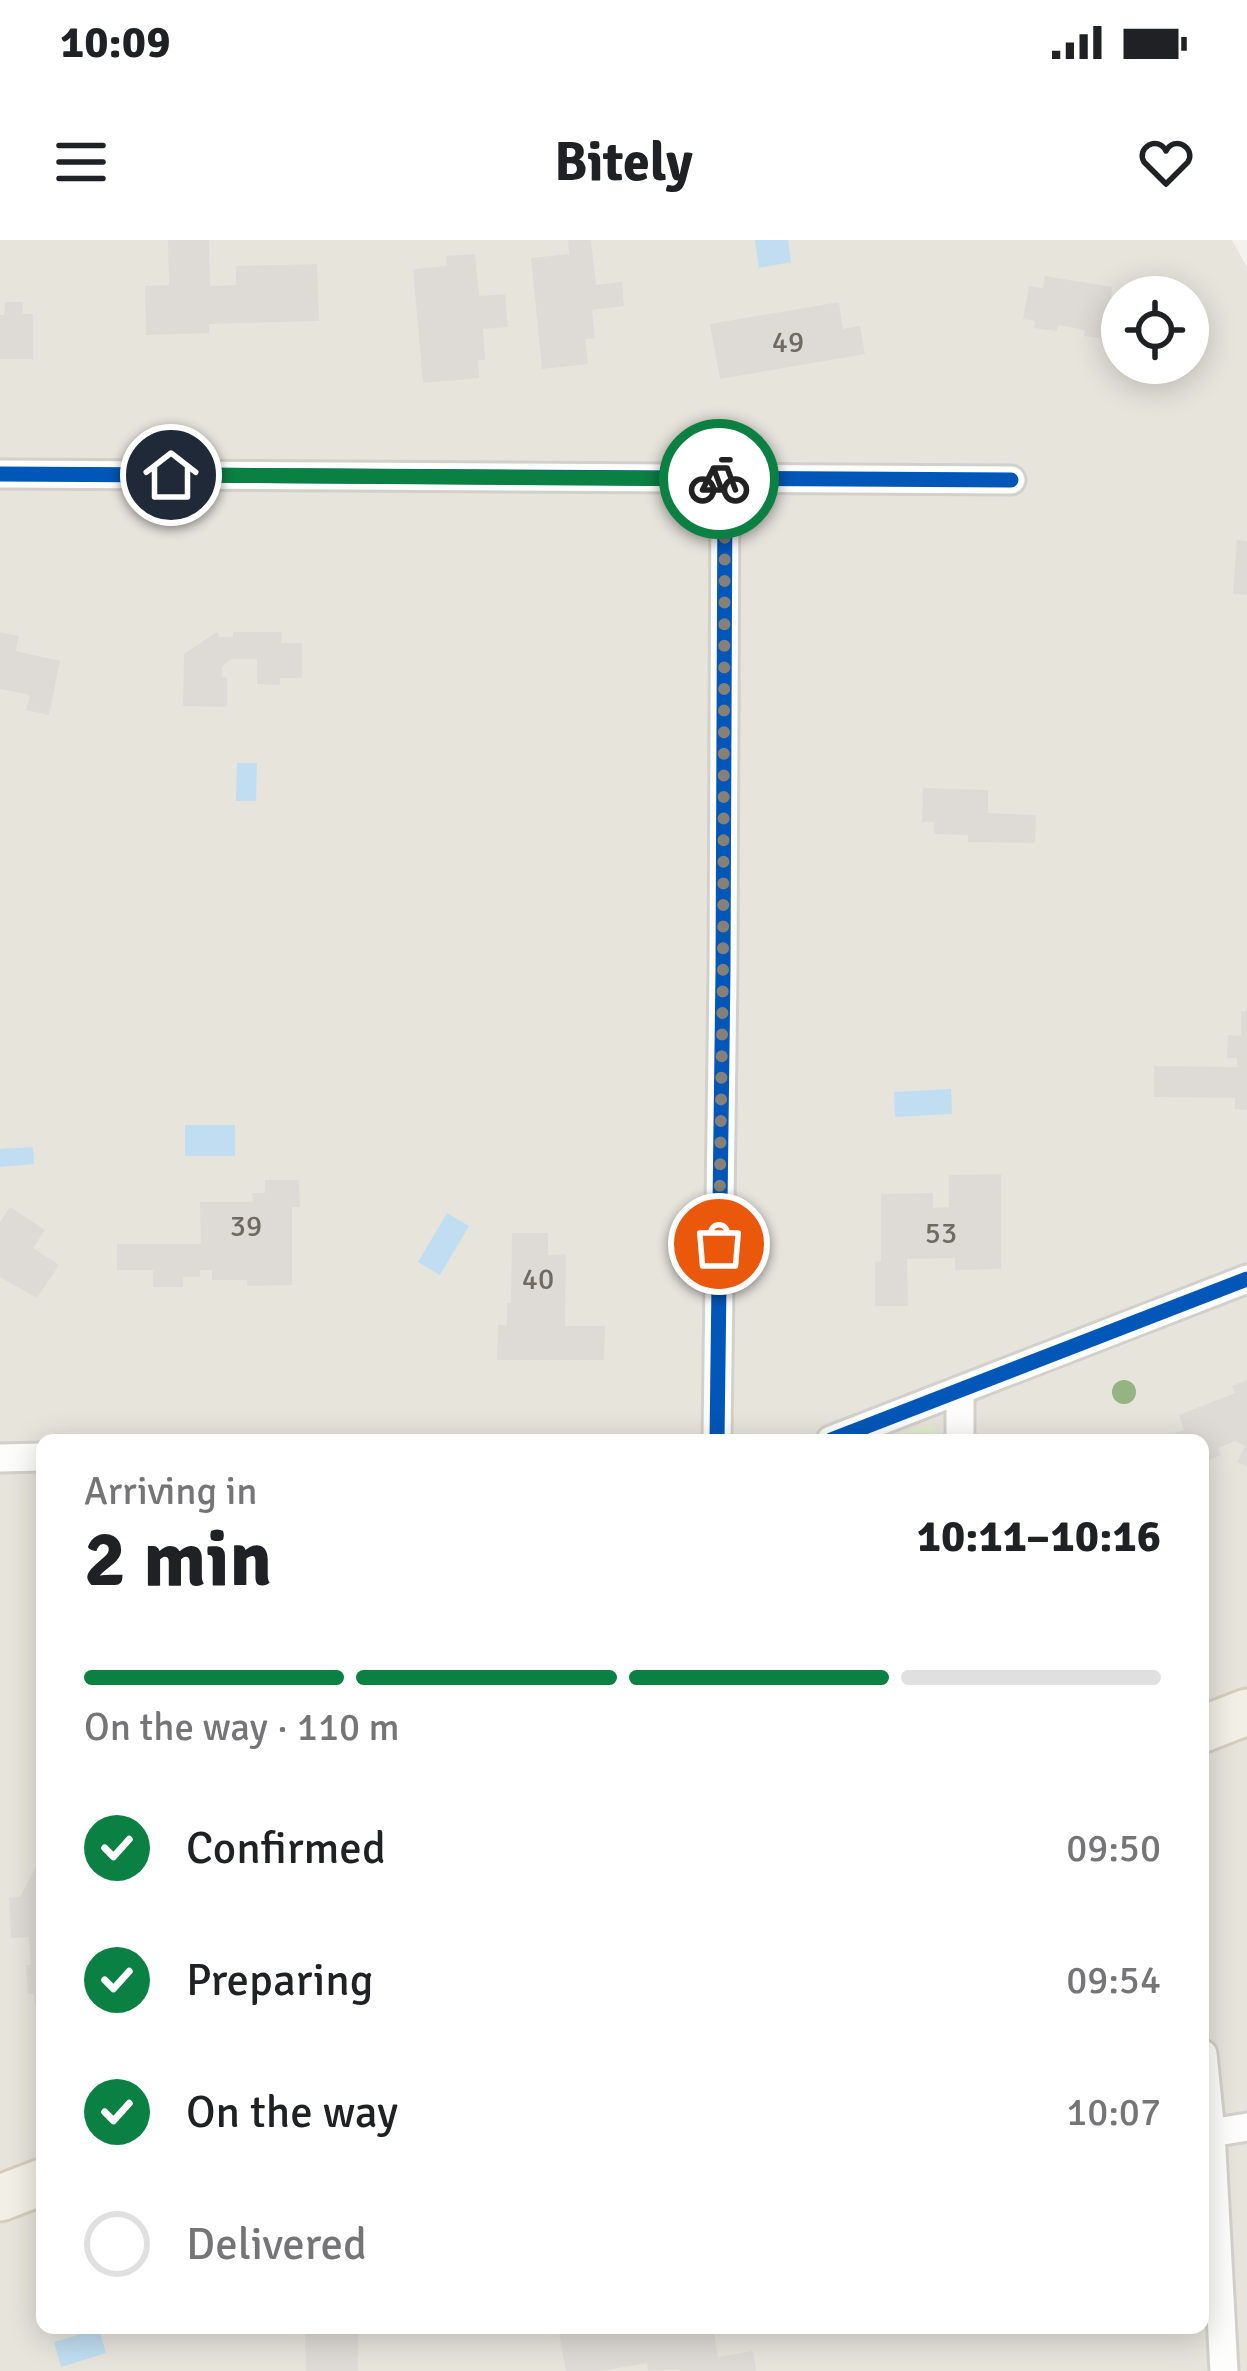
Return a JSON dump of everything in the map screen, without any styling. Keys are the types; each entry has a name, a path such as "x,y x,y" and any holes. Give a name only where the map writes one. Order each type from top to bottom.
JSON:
{"main road":[{"path":"1209,1727 1247,1712"},
{"path":"0,2198 36,2184"}],"street":[{"path":"0,474 1012,480"},
{"path":"717,1434 725,479"},
{"path":"846,1434 1247,1280"},
{"path":"960,1390 960,1434"},
{"path":"0,1458 36,1457"},
{"path":"1209,2113 1224,2371"},
{"path":"1211,2133 1247,2127"}],"shaded area":[{"path":"0,240 1232,240 1247,267 1247,2371 0,2371"}],"green space":[{"path":"926,1425 938,1434 898,1434"}],"water":[{"path":"755,240 788,240 791,262 759,268"},
{"path":"237,763 257,763 256,801 236,801"},
{"path":"951,1089 952,1114 895,1117 894,1092"},
{"path":"185,1125 235,1125 235,1156 185,1156"},
{"path":"33,1147 34,1164 0,1167 0,1149"},
{"path":"447,1213 469,1226 440,1275 418,1262"},
{"path":"100,2334 106,2353 61,2367 54,2342"}],"building":[{"path":"168,240 209,240 210,286 236,285 236,266 317,264 319,321 209,324 209,333 146,335 145,286 169,285"},
{"path":"568,240 591,240 596,285 622,282 624,306 592,310 595,338 585,339 588,364 542,369 531,258 569,254"},
{"path":"475,254 479,296 505,294 508,327 483,329 485,360 478,360 479,378 423,383 413,269 447,266 446,256"},
{"path":"1045,276 1101,285 1101,339 1058,325 1057,331 1034,328 1035,321 1023,319 1029,286 1043,288"},
{"path":"5,302 23,302 22,314 33,314 33,359 0,359 0,315 4,315"},
{"path":"839,302 843,329 860,326 865,354 720,379 710,324"},
{"path":"1237,540 1247,541 1247,595 1233,594"},
{"path":"0,632 19,636 16,651 60,661 49,715 26,710 30,695 0,689"},
{"path":"217,632 220,637 233,637 233,632 282,632 281,643 302,643 302,678 280,678 280,685 257,684 257,659 231,659 222,667 222,677 227,677 227,707 183,706 184,654"},
{"path":"923,788 988,790 988,813 1036,815 1035,843 968,842 968,835 934,834 934,822 922,822"},
{"path":"1241,1011 1247,1011 1247,1110 1235,1109 1235,1098 1154,1097 1154,1066 1237,1067 1237,1058 1227,1058 1228,1035 1241,1036"},
{"path":"1001,1174 1001,1269 955,1270 955,1258 907,1259 908,1306 875,1306 875,1261 881,1262 881,1194 933,1193 933,1208 949,1207 949,1175"},
{"path":"265,1180 299,1180 300,1207 292,1207 292,1285 247,1286 247,1280 212,1280 212,1270 200,1270 200,1277 183,1277 183,1287 153,1287 153,1270 117,1270 117,1244 201,1244 200,1202 253,1202 252,1193 265,1193"},
{"path":"10,1207 45,1230 33,1248 59,1265 37,1298 0,1277 0,1222"},
{"path":"512,1233 548,1233 548,1255 566,1254 565,1326 605,1326 604,1360 497,1360 498,1325 507,1325 507,1303 511,1303"},
{"path":"1247,1380 1247,1467 1237,1462 1245,1446 1235,1441 1218,1448 1221,1455 1209,1460 1209,1434 1174,1434 1184,1430 1179,1415 1235,1393 1232,1386"},
{"path":"36,1866 36,2004 34,1994 28,1994 29,1937 11,1938 9,1898 20,1897"},
{"path":"305,2334 358,2334 358,2371 306,2371"},
{"path":"559,2334 714,2334 718,2357 753,2351 756,2371 648,2371 647,2363 566,2371"}],"cycle path":[{"path":"0,474 1011,480"},
{"path":"717,1434 725,479"},
{"path":"847,1434 1247,1279"}],"way so far":[{"path":"719,479 725,479 719,1244"}],"route":[{"path":"171,475 719,479"}]}
